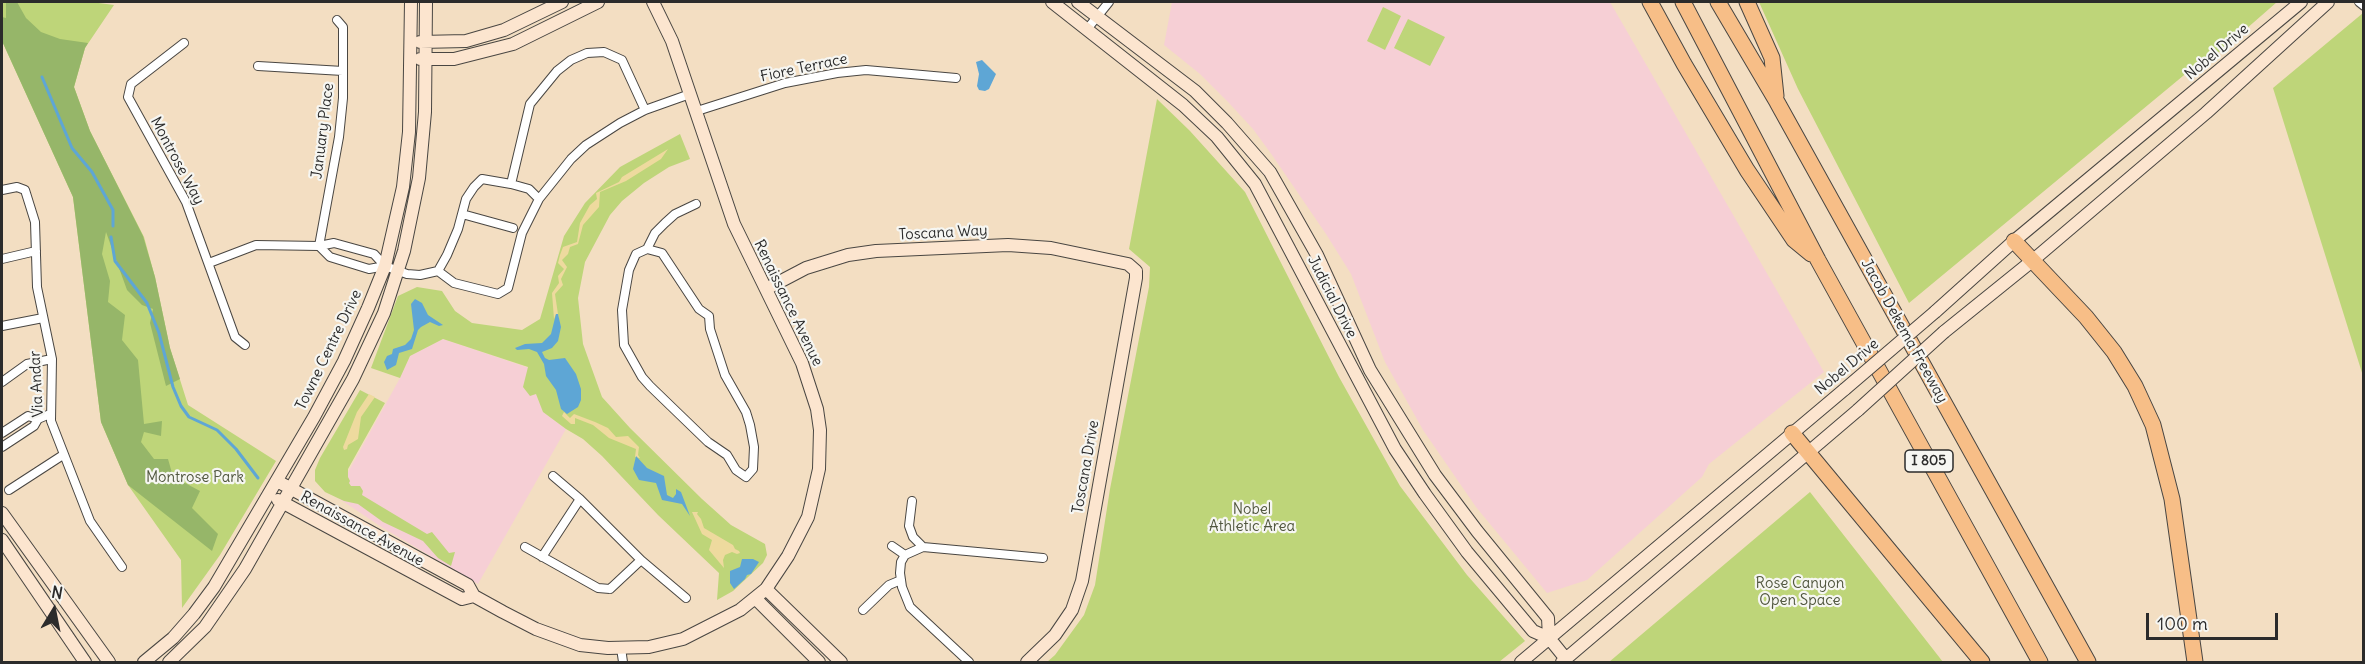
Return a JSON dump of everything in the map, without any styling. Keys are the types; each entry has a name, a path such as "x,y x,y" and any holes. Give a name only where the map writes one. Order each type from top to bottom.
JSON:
{"highway":[{"path":"1650,2 1684,64 1748,170 1794,240 1818,260"},
{"name":"I 805","path":"1683,2 1818,260 2040,663"},
{"name":"Jacob Dekema Freeway","path":"1718,2 1777,102 2088,663"},
{"path":"1747,2 1772,58 1777,102"},
{"path":"2014,241 2086,316 2114,352 2135,386 2153,425 2172,499 2195,663"},
{"path":"1792,433 1982,663"}],"street":[{"name":"Towne Centre Drive","path":"144,663 173,638 214,587 344,361 385,266 397,218 407,158 411,2"},
{"path":"169,663 205,627 220,607 284,503 374,337 398,270 411,224 419,178 424,121 426,2"},
{"path":"410,42 466,41 496,32 562,2"},
{"path":"410,59 454,58 513,44 598,2"},
{"name":"Renaissance Avenue","path":"277,481 468,585 474,596 536,629 562,640 588,646 649,647 683,639 729,617 756,599 766,589 788,556 808,517 817,487 820,447 817,409 809,382 734,224 672,41 653,2"},
{"name":"Judicial Drive","path":"1052,2 1088,28 1183,105 1216,137 1255,184 1395,449 1467,552 1533,631 1549,639 1564,661"},
{"name":"Judicial Drive","path":"1078,2 1195,91 1270,172 1317,255 1370,369 1435,475 1497,557 1548,618 1549,639"},
{"path":"1088,28 1109,2"},
{"name":"Nobel Drive","path":"1521,663 1935,312 2014,241 2301,2"},
{"path":"1564,661 1858,410 1944,332 2032,261 2206,113 2328,2"},
{"path":"2359,2 2364,6"},
{"name":"January Place","path":"319,246 339,137 343,98 343,27 337,20"},
{"name":"Montrose Way","path":"184,44 131,84 128,96 186,202 235,337 245,345"},
{"path":"511,184 530,104 546,82 571,60 587,53 604,52 622,60 645,110"},
{"path":"258,66 343,71"},
{"name":"Fiore Terrace","path":"697,111 785,83 837,73 866,70 956,78"},
{"path":"438,271 454,283 498,294 506,291 522,233 539,199 562,169 586,145 620,123 645,110 690,94"},
{"path":"319,246 330,257 369,269 385,266 420,275 438,271 450,249 466,199 482,179 529,189 539,199"},
{"name":"Via Andar","path":"2,190 11,187 21,188 27,194 35,222 37,287 52,359 50,414 63,454 90,521 122,567"},
{"path":"647,249 662,253 699,309 709,316 710,329 725,375 746,412 750,425 754,447 753,469 746,477 736,470 727,455 708,442 650,386 642,377 624,345 622,310 629,270 636,254 647,249 655,233 675,214 696,204"},
{"path":"462,214 513,228"},
{"path":"208,263 256,245 319,246 334,243 374,255 385,266"},
{"name":"Toscana Way","path":"766,289 806,268 848,255 876,251 1008,244 1051,248 1128,264"},
{"path":"2,259 36,251"},
{"name":"Toscana Drive","path":"1027,663 1054,635 1072,610 1082,581 1136,278 1136,271 1128,264"},
{"path":"2,327 43,318"},
{"path":"2,382 27,364 52,359"},
{"path":"2,447 34,426 38,419 50,414"},
{"path":"2,433 28,416 38,419"},
{"path":"9,490 63,454"},
{"path":"553,476 580,499 641,560 686,598"},
{"name":"Renaissance Avenue","path":"268,495 462,599 474,596"},
{"path":"542,557 580,499"},
{"path":"912,501 909,526 913,537 923,547"},
{"path":"2,513 109,663"},
{"path":"2,540 84,663"},
{"path":"892,546 905,555"},
{"path":"525,547 598,588 610,592 641,560"},
{"path":"969,662 910,607 901,580 901,562 905,555 923,547 1042,558"},
{"path":"863,610 889,585 901,580"},
{"path":"766,589 841,663"},
{"path":"756,599 819,663"},
{"path":"621,648 623,663"}],"shaded area":[{"path":"1172,2 1610,2 1824,372 1709,464 1702,477 1587,580 1547,593 1476,507 1423,430 1385,362 1351,274 1272,155 1253,129 1229,103 1200,74 1164,45"},
{"path":"443,339 529,368 523,387 536,394 543,412 566,429 478,584 383,528 335,496 410,356"}],"green space":[{"name":"Montrose Park","path":"2,2 91,2 114,5 85,48 74,87 90,131 144,237 170,348 188,405 276,461 220,555 182,608 181,560 128,485 101,422 73,197 2,41"},
{"path":"6,2 17,2 26,18 41,32 60,39 88,43 74,87 90,131 143,236 155,277 170,348 180,379 166,386 150,323 153,309 142,305 127,290 106,232 102,254 110,281 108,302 125,315 122,340 138,360 144,424 162,421 161,436 144,432 141,442 154,459 168,459 174,480 200,491 192,508 218,534 212,551 128,485 101,422 73,197 2,41 2,17 6,18"},
{"path":"1759,2 2277,2 2222,50 2189,71 1909,303 1798,89"},
{"path":"1383,7 1401,16 1385,50 1367,41"},
{"path":"2363,13 2363,376 2273,88"},
{"path":"1408,19 1445,37 1430,66 1394,48"},
{"name":"Nobel Athletic Area","path":"1157,99 1190,131 1245,192 1339,377 1400,486 1467,575 1525,641 1499,662 1047,662 1055,655 1084,615 1095,585 1110,489 1149,287 1150,267 1129,249"},
{"path":"680,134 690,159 669,167 644,183 622,201 610,215 585,262 578,298 583,344 602,397 702,499 731,525 765,544 767,555 763,563 733,591 717,600 719,573 658,515 602,456 583,439 543,412 536,394 530,396 523,387 528,367 443,339 410,356 400,378 371,368 398,296 417,287 442,291 455,311 472,323 522,330 540,319 564,236 585,203 620,167"},
{"path":"360,390 385,403 348,469 349,483 351,486 360,486 363,491 362,495 427,534 432,532 449,553 455,552 451,566 438,558 423,541 383,522 358,504 344,501 325,492 315,481 315,470 320,458"},
{"name":"Rose Canyon Open Space","path":"1810,492 1943,662 1609,662"}],"sand":[{"path":"668,149 661,159 626,181 600,192 599,207 583,225 578,244 570,247 568,254 562,260 567,267 561,279 563,285 555,294 559,321 556,314 554,319 552,293 559,283 558,276 564,269 558,263 560,255 563,247 577,242 580,223 590,205 597,199 596,193 619,182 622,177"},
{"path":"369,394 375,397 361,417 358,439 344,450 343,447 357,412"},
{"path":"564,412 570,418 574,414 608,428 616,437 628,436 639,447 640,458 635,457 636,449 609,438 593,425 575,418 575,424 571,424 562,416"},
{"path":"692,512 698,512 704,528 739,551 740,553 737,554 732,552 725,555 724,568 709,550 712,540 702,534"}],"water":[{"path":"982,60 996,74 989,89 985,91 979,90 977,86 979,74 976,62"},
{"path":"415,299 422,303 428,315 443,325 439,326 430,322 421,327 412,349 399,353 396,365 387,370 384,362 387,356 392,354 393,349 405,345 411,339 414,330 411,304"},
{"path":"556,314 558,314 561,327 558,341 552,348 542,352 549,360 565,358 576,374 581,389 581,400 578,407 567,414 561,409 556,390 546,376 544,364 537,352 515,348 525,344 542,343 551,334"},
{"path":"636,456 647,468 664,476 667,495 673,498 676,489 681,492 690,516 682,504 662,500 656,483 639,480 633,469"},
{"path":"742,559 753,559 759,562 751,574 747,575 734,589 730,583 730,571 740,567"}],"waterway":[{"path":"42,77 72,148 92,172 113,210 113,226"},
{"path":"111,237 115,261 147,303 159,333 173,387 181,406 189,417 217,430 236,449 258,478"}]}
